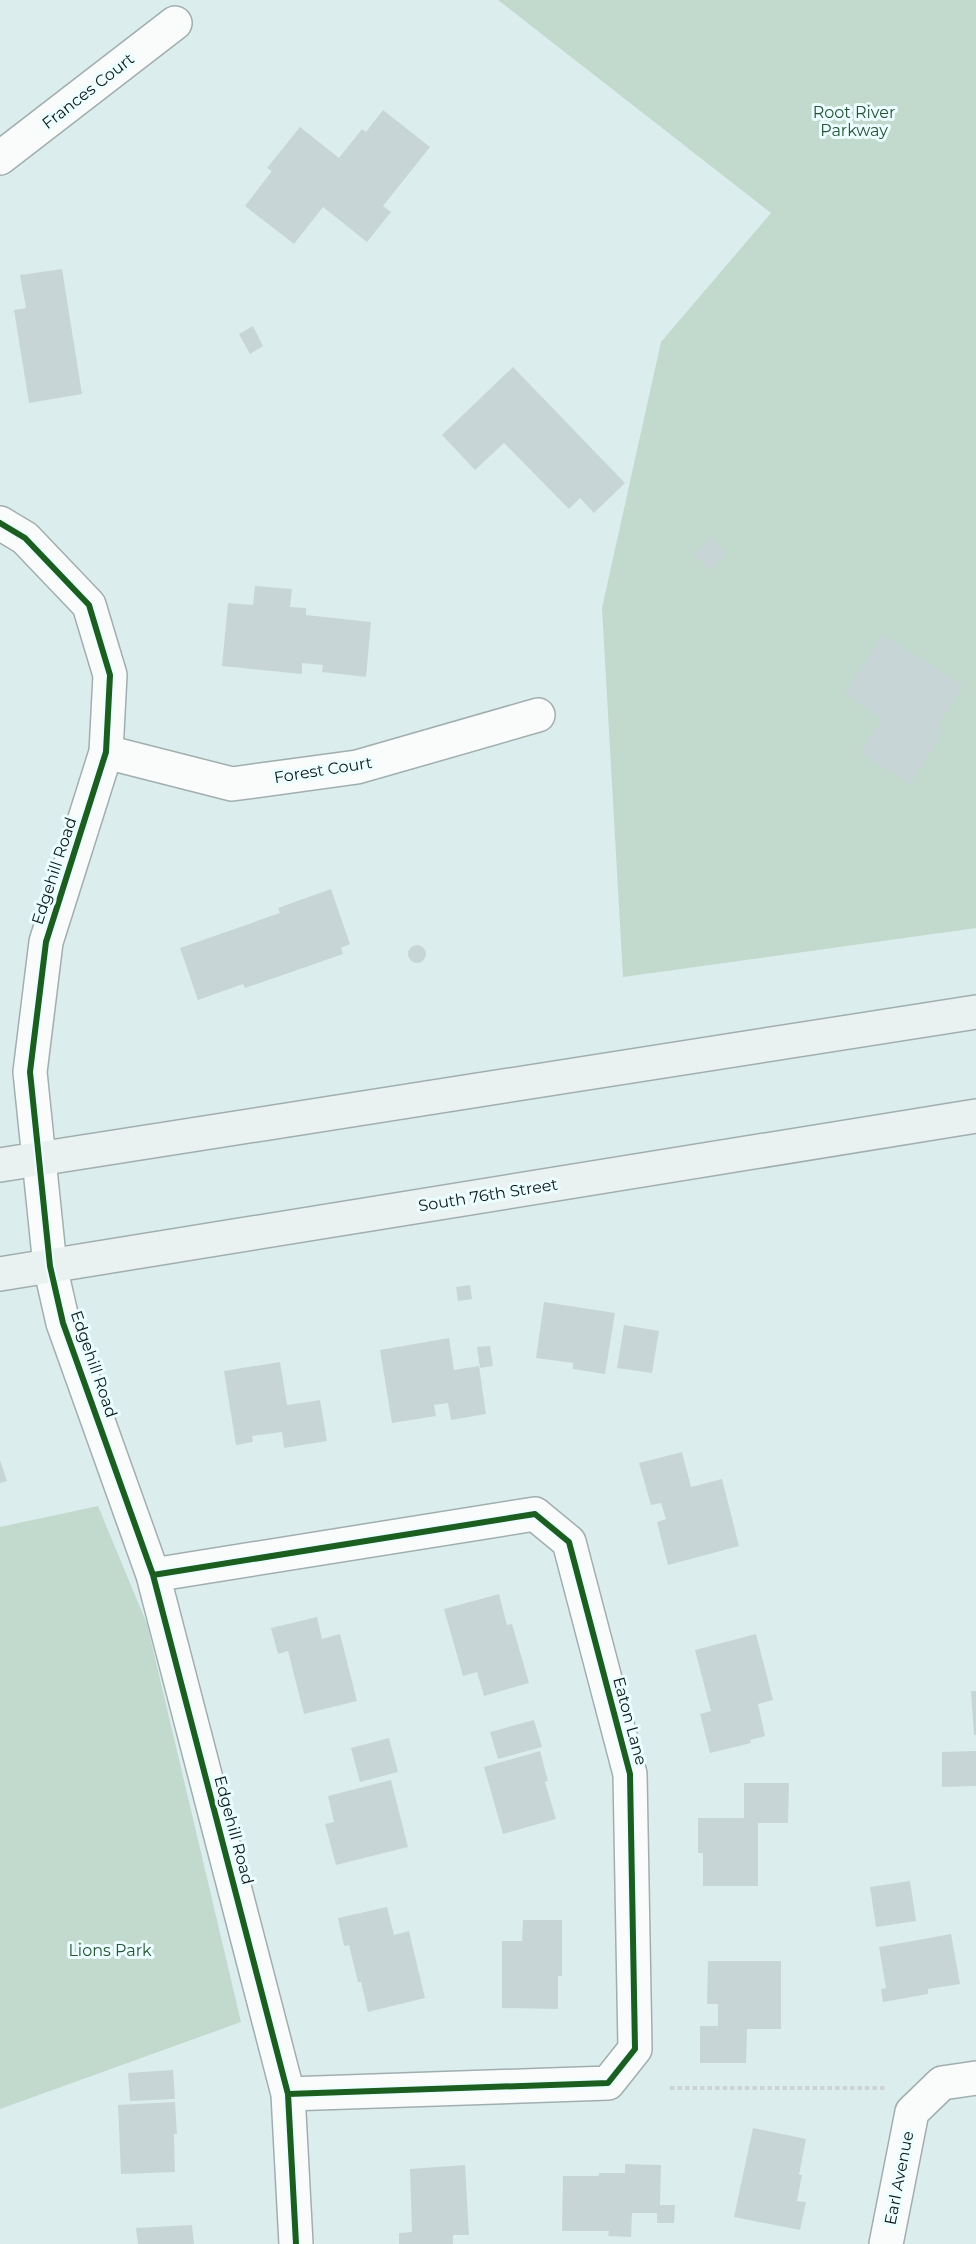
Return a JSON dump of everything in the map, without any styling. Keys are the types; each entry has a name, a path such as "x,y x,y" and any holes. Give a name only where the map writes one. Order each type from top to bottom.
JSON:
{"main road":[{"path":"0,1166 976,1012"},
{"name":"South 76th Street","path":"0,1274 976,1116"}],"street":[{"name":"Frances Court","path":"0,159 175,23"},
{"name":"Edgehill Road","path":"0,523 25,538 89,605 110,675 106,752 46,942 30,1072 50,1266 63,1323 153,1575 288,2094 296,2244"},
{"name":"Forest Court","path":"106,752 232,784 357,767 538,715"},
{"name":"Eaton Lane","path":"153,1575 535,1514 569,1542 630,1774 635,2049 608,2083 288,2094"},
{"name":"Earl Avenue","path":"886,2244 912,2112 942,2084 976,2078"}],"path":[{"path":"670,2088 888,2088"}],"green space":[{"name":"Root River Parkway","path":"498,0 976,0 976,928 623,977 602,608 661,342 771,213"},
{"name":"Lions Park","path":"98,1506 147,1624 241,2022 0,2109 0,1527"}],"building":[{"path":"383,110 430,147 383,206 391,212 367,242 323,207 294,244 245,206 272,171 267,168 300,127 339,158 362,129 366,132"},
{"path":"62,269 82,394 29,403 14,310 26,308 20,275"},
{"path":"253,326 263,346 250,354 239,334"},
{"path":"513,367 625,483 594,513 580,498 569,509 504,443 475,470 442,435"},
{"path":"711,537 727,554 710,570 693,554"},
{"path":"255,586 292,589 290,607 306,608 306,615 371,622 366,677 322,672 323,665 302,663 302,674 222,666 228,603 253,605"},
{"path":"883,634 963,686 936,728 943,732 910,784 860,753 882,719 844,694"},
{"path":"331,889 350,944 341,948 343,954 245,988 243,984 198,1000 180,948 280,913 278,908"},
{"path":"417,945 423,948 426,954 423,960 417,963 411,960 408,954 411,948"},
{"path":"470,1285 472,1299 458,1301 456,1287"},
{"path":"544,1302 615,1313 605,1374 573,1369 573,1363 536,1358"},
{"path":"624,1325 659,1331 652,1373 617,1368"},
{"path":"449,1338 454,1370 479,1366 486,1414 451,1420 448,1403 434,1405 436,1416 392,1423 380,1350"},
{"path":"490,1346 493,1366 480,1368 477,1347"},
{"path":"280,1362 287,1405 320,1400 327,1441 284,1448 282,1432 252,1436 253,1442 236,1445 224,1371"},
{"path":"682,1452 691,1487 722,1479 739,1546 668,1565 657,1522 666,1519 661,1503 651,1505 639,1463"},
{"path":"0,1460 7,1481 0,1483"},
{"path":"499,1594 507,1625 512,1624 529,1683 484,1696 477,1672 463,1676 444,1609"},
{"path":"317,1617 322,1639 340,1634 357,1701 304,1714 288,1651 278,1654 271,1628"},
{"path":"756,1634 773,1700 758,1704 765,1736 750,1740 751,1743 710,1753 700,1714 711,1711 695,1650"},
{"path":"971,1691 976,1691 976,1735 974,1735"},
{"path":"534,1720 542,1747 498,1759 490,1732"},
{"path":"389,1738 398,1772 360,1782 351,1748"},
{"path":"540,1751 548,1781 545,1782 556,1819 503,1834 484,1767"},
{"path":"976,1751 976,1786 942,1787 942,1752"},
{"path":"391,1780 408,1847 336,1865 325,1824 334,1822 328,1796"},
{"path":"744,1783 789,1783 788,1823 758,1823 758,1886 703,1886 703,1853 698,1853 698,1818 744,1818"},
{"path":"910,1881 916,1921 876,1927 870,1887"},
{"path":"387,1907 394,1935 409,1931 425,1998 368,2012 349,1945 344,1946 338,1918"},
{"path":"523,1920 562,1920 562,1976 558,1976 558,2009 502,2008 502,1941 522,1941"},
{"path":"951,1934 960,1984 928,1989 928,1994 883,2002 881,1989 886,1988 879,1947"},
{"path":"708,1961 781,1961 781,2029 747,2029 746,2063 700,2063 700,2026 718,2026 718,2004 707,2004"},
{"path":"173,2070 175,2099 130,2101 128,2073"},
{"path":"175,2102 177,2134 174,2134 175,2172 121,2174 118,2105"},
{"path":"753,2128 806,2139 797,2201 806,2202 800,2230 734,2217"},
{"path":"625,2164 661,2165 660,2205 675,2205 674,2223 657,2223 657,2213 632,2213 631,2237 608,2236 609,2231 562,2231 563,2176 625,2173"},
{"path":"465,2165 469,2235 453,2235 453,2244 399,2244 399,2233 412,2232 410,2169"},
{"path":"192,2225 194,2244 138,2244 136,2228"}],"cycle path":[{"path":"0,523 25,538 89,605 110,675 106,752 46,942 30,1072 50,1266 63,1323 153,1575 288,2094 296,2244"},
{"path":"153,1575 535,1514 569,1542 630,1774 635,2049 608,2083 288,2094"}]}
